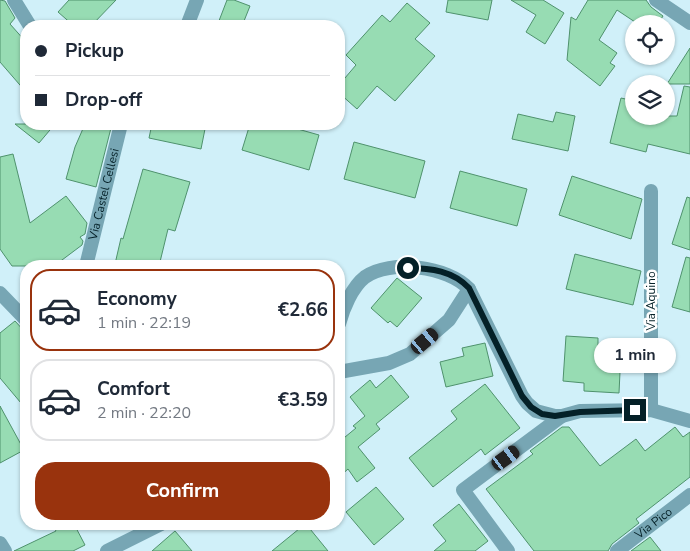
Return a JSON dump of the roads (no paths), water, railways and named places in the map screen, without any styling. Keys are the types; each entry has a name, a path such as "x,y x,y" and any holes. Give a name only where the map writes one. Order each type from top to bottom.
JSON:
{"street":[{"path":"14,0 26,20"},
{"path":"189,20 197,0"},
{"path":"656,0 690,23"},
{"name":"Via Castel Cellesi","path":"87,260 120,130"},
{"name":"Via Aquino","path":"651,410 652,191"},
{"path":"345,311 357,285 366,277 382,269 432,269 453,276 469,288 527,403 542,414 562,416 580,412 651,410 690,421"},
{"path":"345,371 389,363 410,354 449,320 469,288"},
{"path":"0,293 20,314"},
{"path":"508,551 463,490 562,416"},
{"name":"Via Pico","path":"617,551 690,494"},
{"path":"107,551 149,530"},
{"path":"0,543 5,551"}]}
